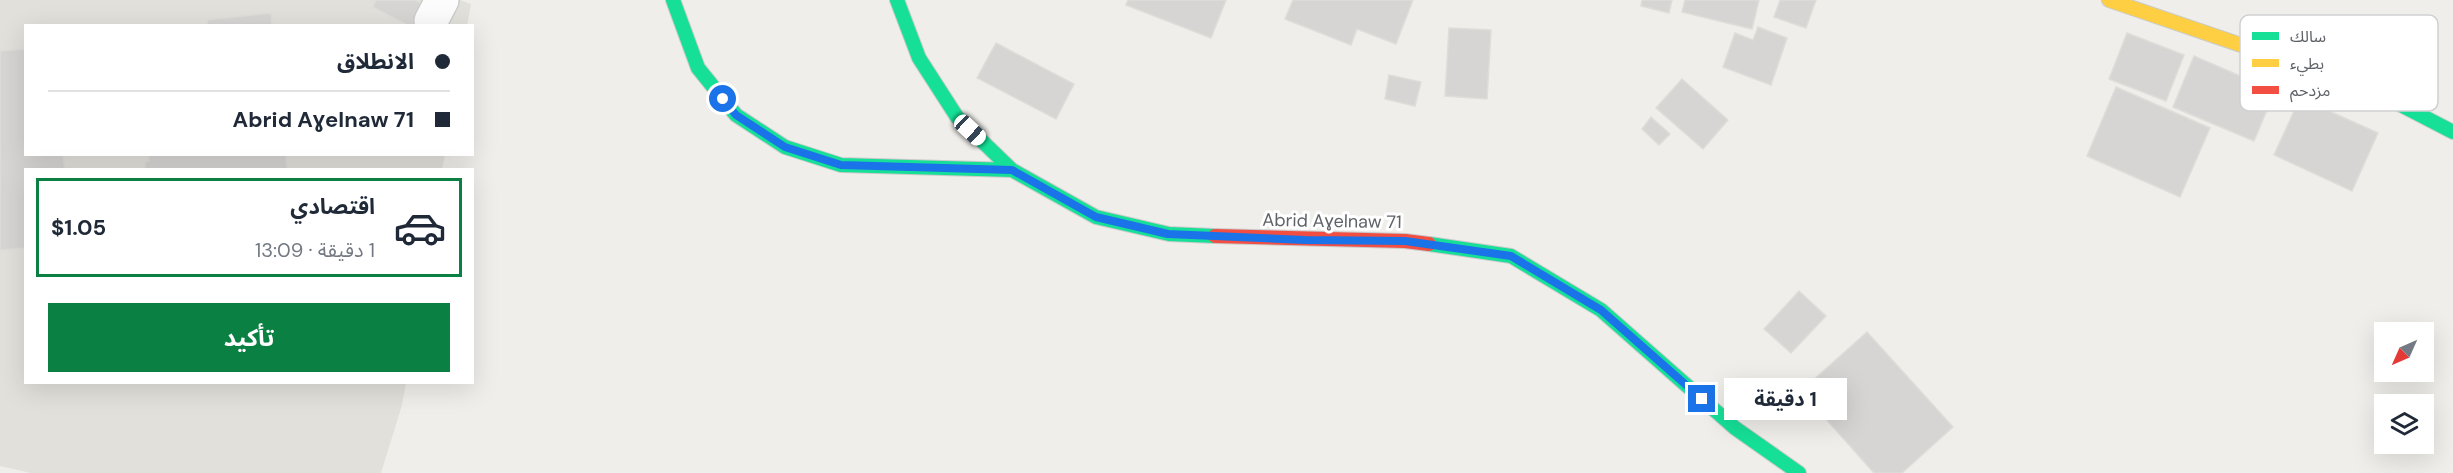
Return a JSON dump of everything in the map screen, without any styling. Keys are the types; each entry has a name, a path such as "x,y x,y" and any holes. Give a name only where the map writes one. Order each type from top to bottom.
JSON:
{"main road":[{"path":"674,0 698,68 736,115 785,147 841,165 1012,170"},
{"name":"Abrid Aɣelnaw 71","path":"897,0 919,58 957,117 1012,170 1096,217 1168,234 1305,240 1405,241 1511,256 1601,310 1735,428 1799,473"},
{"path":"2109,0 2240,45"},
{"path":"2412,111 2453,132"}],"shaded area":[{"path":"0,0 460,0 471,4 467,24 24,24 24,156 445,156 442,168 24,168 24,384 406,384 402,405 381,473 31,473 0,466"}],"building":[{"path":"376,0 415,0 424,5 414,24 405,24 373,7"},
{"path":"1128,0 1226,0 1211,38 1126,5"},
{"path":"1293,0 1413,0 1396,44 1357,29 1351,45 1285,19"},
{"path":"1642,0 1672,0 1669,13 1641,6"},
{"path":"1685,0 1759,0 1752,29 1682,12"},
{"path":"1780,0 1816,0 1806,28 1774,17"},
{"path":"271,13 272,24 208,24 207,20"},
{"path":"1758,27 1787,38 1771,85 1723,67 1735,33 1753,40"},
{"path":"1449,28 1491,30 1487,99 1445,96"},
{"path":"2127,33 2184,55 2166,101 2109,79"},
{"path":"996,43 1074,84 1056,119 977,78"},
{"path":"24,49 24,156 63,156 65,168 24,168 24,248 0,250 0,51"},
{"path":"2194,56 2240,76 2240,111 2267,111 2254,141 2173,107"},
{"path":"1389,75 1421,82 1415,106 1385,99"},
{"path":"1682,79 1728,120 1703,149 1656,108"},
{"path":"2116,87 2210,128 2180,197 2087,156"},
{"path":"2294,111 2329,111 2378,133 2352,191 2274,155"},
{"path":"1651,117 1670,134 1659,145 1642,129"},
{"path":"148,156 286,156 287,168 145,168 145,162 149,161"},
{"path":"1799,291 1826,316 1791,353 1764,329"},
{"path":"1867,332 1953,427 1902,473 1874,473 1801,391"}],"traffic: fast":[{"path":"673,0 698,68 736,115 785,147 841,165 1012,170"},
{"path":"897,0 919,58 957,117 1012,170 1096,217 1169,234 1215,236"},
{"path":"2412,111 2453,132"},
{"path":"1429,244 1511,256 1601,310 1735,428 1799,473"}],"traffic: slow":[{"path":"2109,0 2240,45"}],"traffic: jam":[{"path":"1215,236 1405,241 1429,244"}],"route":[{"path":"723,99 736,115 785,147 841,165 1012,170 1096,217 1168,234 1305,240 1405,241 1511,256 1601,310 1702,399"}]}
